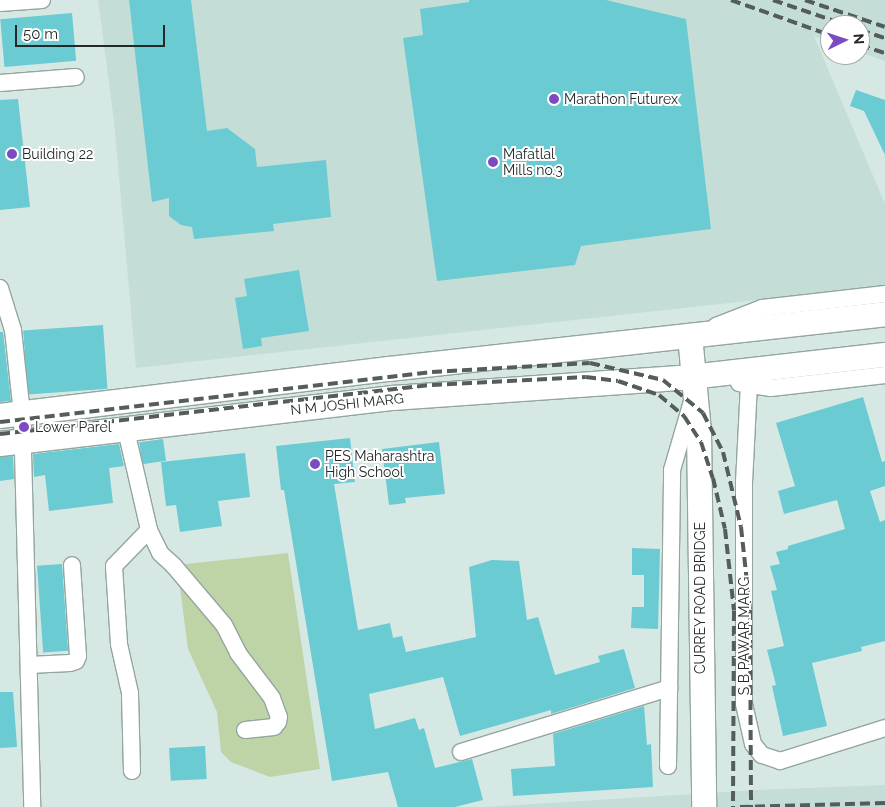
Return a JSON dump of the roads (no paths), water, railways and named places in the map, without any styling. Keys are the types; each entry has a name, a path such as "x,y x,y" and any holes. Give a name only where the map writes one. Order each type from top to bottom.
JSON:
{"main road":[{"name":"N M JOSHI MARG","path":"11,415 389,369 885,314"},
{"name":"CURREY ROAD BRIDGE","path":"690,336 699,431 704,807"},
{"name":"N M JOSHI MARG","path":"11,443 393,398 695,382 768,368 885,354"}],"street":[{"path":"0,3 42,0"},
{"path":"0,83 76,77"},
{"path":"1,292 13,330 11,443 28,665 32,807"},
{"path":"690,336 762,308 885,294"},
{"path":"668,766 672,470 695,382 748,384 771,388 885,375"},
{"name":"S B PAWAR MARG","path":"748,384 744,482 744,704 753,744 762,755 780,761 885,728"},
{"path":"126,430 149,530 160,553 174,566 224,625 238,653 272,698 279,717 278,722 274,726 245,730"},
{"path":"132,771 130,693 119,644 114,566 149,530"},
{"path":"28,665 70,664 76,661 78,656 72,565"},
{"path":"461,752 669,688"}],"railway":[{"path":"731,0 820,31"},
{"path":"773,0 820,16"},
{"path":"805,0 885,27"},
{"path":"870,33 885,38"},
{"path":"870,48 885,53"},
{"path":"0,422 432,372 590,363 663,380 703,413 723,452 741,527 750,610 751,807"},
{"path":"0,434 432,385 586,377 618,381 659,395 684,416 701,442 713,478 725,529 734,611 733,807"},
{"path":"740,807 885,803"}],"place":[{"name":"Marathon Futurex","path":"554,99"},
{"name":"Building 22","path":"12,154"},
{"name":"Mafatlal Mills no.3","path":"493,162"},
{"name":"Lower Parel","path":"24,427"},
{"name":"PES Maharashtra High School","path":"315,464"}]}
